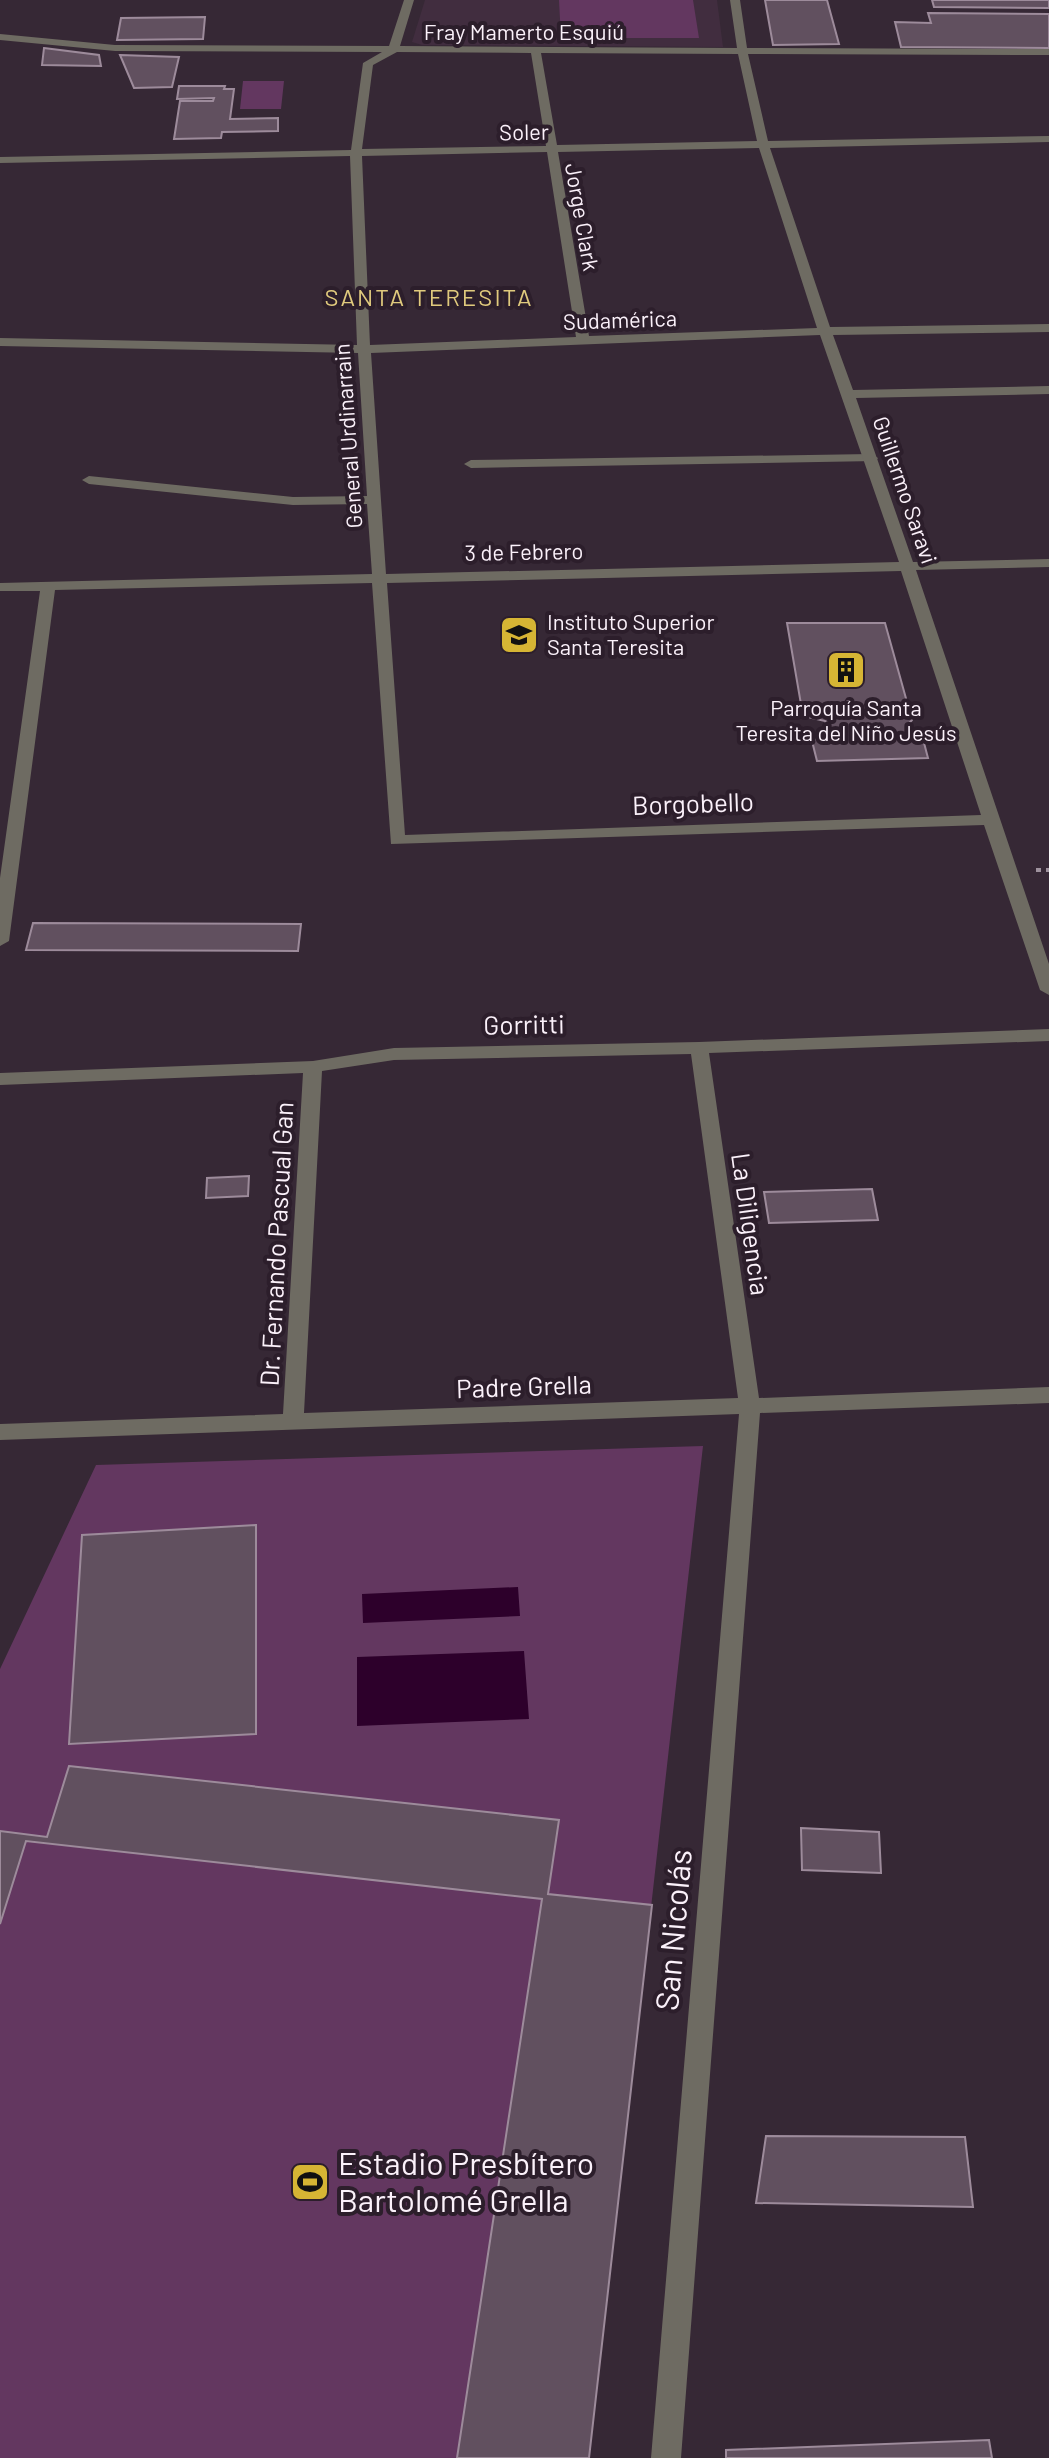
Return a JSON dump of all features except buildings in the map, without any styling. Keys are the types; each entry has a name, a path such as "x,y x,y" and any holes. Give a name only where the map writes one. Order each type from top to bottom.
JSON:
{"street":[{"path":"393,51 409,0"},
{"name":"Guillermo Saravi","path":"735,0 740,52 761,147 871,458 1049,990"},
{"name":"Fray Mamerto Esquiú","path":"0,37 115,48 1049,52"},
{"name":"General Urdinarrain","path":"393,51 368,63 356,153 364,349 397,840"},
{"name":"Jorge Clark","path":"536,52 583,341"},
{"name":"Soler","path":"0,160 1049,139"},
{"name":"Sudamérica","path":"0,342 364,349 827,331 1049,328"},
{"path":"849,394 1049,390"},
{"path":"471,464 871,458"},
{"path":"89,480 293,501 375,500"},
{"name":"3 de Febrero","path":"0,587 1049,563"},
{"path":"0,941 48,586"},
{"name":"Borgobello","path":"397,840 991,820"},
{"name":"Gorritti","path":"0,1079 313,1067 394,1054 699,1048 1049,1035"},
{"name":"La Diligencia","path":"699,1048 750,1407"},
{"name":"Dr. Fernando Pascual Gan","path":"293,1424 313,1067"},
{"name":"Padre Grella","path":"0,1432 1049,1395"},
{"name":"San Nicolás","path":"666,2458 750,1407"}],"shaded area":[{"path":"425,0 717,0 723,47 422,45 412,42"},
{"path":"559,0 693,0 699,38 561,38"},
{"path":"243,81 284,81 281,109 240,109"},
{"name":"Estadio Presbítero Bartolomé Grella","path":"703,1446 589,2458 0,2458 0,1669 96,1465"},
{"path":"518,1587 520,1616 363,1623 362,1594"},
{"path":"524,1651 529,1719 357,1726 357,1657"}],"place":[{"name":"Instituto Superior Santa Teresita","path":"519,635"},
{"name":"Parroquía Santa Teresita del Niño Jesús","path":"846,670"},
{"name":"Estadio Presbítero Bartolomé Grella","path":"310,2182"}],"district":[{"name":"SANTA TERESITA","path":"429,298"}]}
